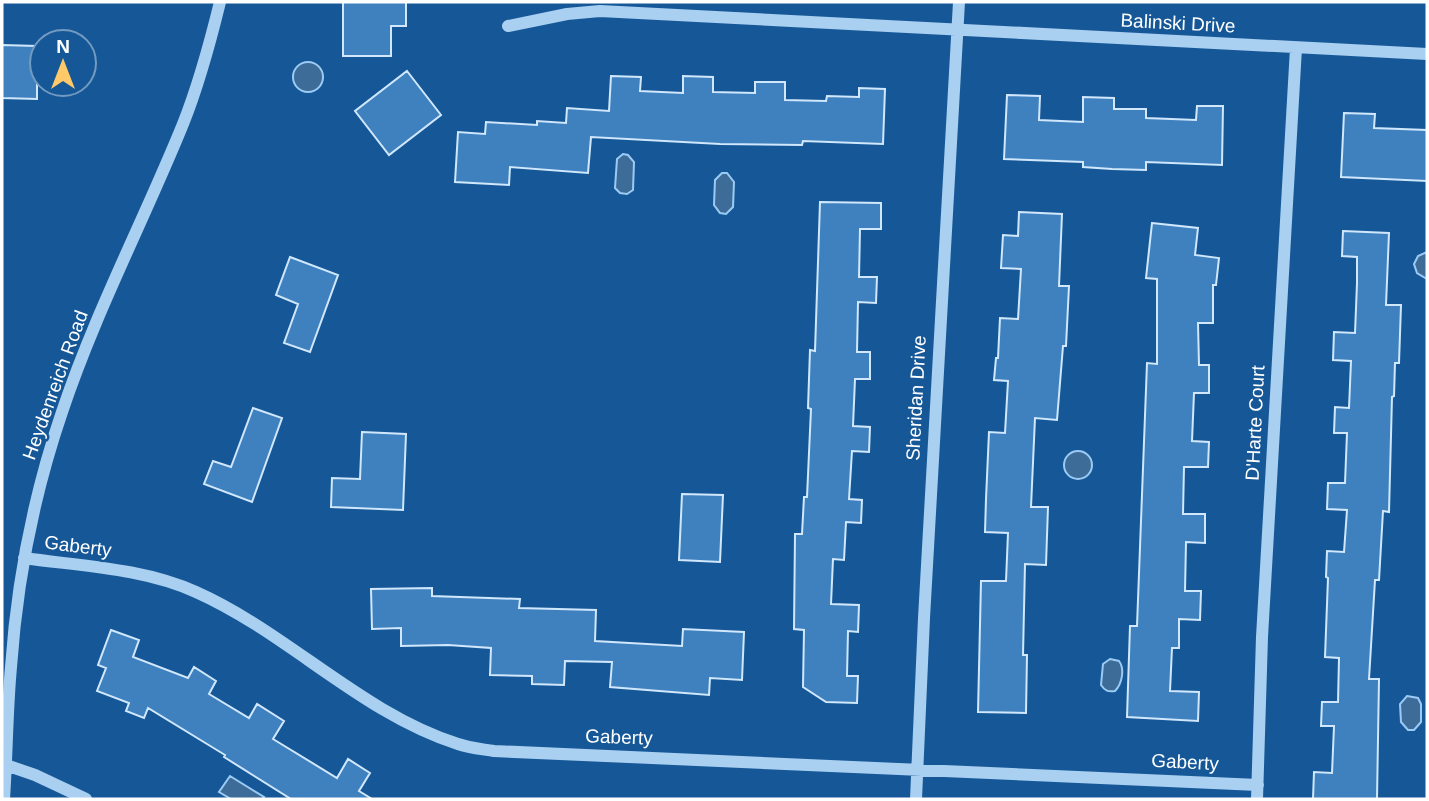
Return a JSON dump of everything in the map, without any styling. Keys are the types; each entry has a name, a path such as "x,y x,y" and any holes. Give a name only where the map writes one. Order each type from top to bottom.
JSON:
{"street":[{"name":"Heydenreich Road","path":"4,799 11,666 24,558 40,486 62,412 126,251 183,123 220,2"},
{"name":"Sheridan Drive","path":"916,799 959,2"},
{"name":"Balinski Drive","path":"508,26 567,14 600,11 1427,54"},
{"name":"D'Harte Court","path":"1257,799 1262,638 1296,48"},
{"name":"Gaberty","path":"24,558 122,571 159,579 194,591 228,608 393,715 460,745 508,752 1258,785"},
{"path":"6,765 72,790 86,799"}],"water":[{"path":"308,62 319,66 323,77 319,88 308,92 297,88 293,77 297,66"},
{"path":"623,154 628,155 634,162 633,190 627,194 620,193 615,188 617,159"},
{"path":"722,173 727,173 734,182 733,207 726,214 720,213 714,205 715,180"},
{"path":"1427,252 1427,279 1417,273 1414,264 1418,256"},
{"path":"1078,451 1088,455 1092,465 1088,475 1078,479 1068,475 1064,465 1068,455"},
{"path":"1110,659 1119,661 1122,668 1121,681 1115,691 1107,691 1101,685 1103,664"},
{"path":"1407,696 1418,698 1421,704 1421,722 1414,730 1408,730 1401,722 1400,704"},
{"path":"230,776 264,797 231,799 219,792"}],"building":[{"path":"343,2 406,2 406,26 391,26 391,56 343,56"},
{"path":"2,45 28,46 28,98 37,99 2,98"},
{"path":"407,71 441,115 389,155 355,111"},
{"path":"611,76 641,77 640,91 683,93 683,76 713,77 713,92 755,93 755,82 785,82 785,100 826,101 827,96 859,97 859,88 885,89 883,144 803,141 802,145 720,144 591,137 588,173 510,167 509,185 455,182 458,132 485,134 486,122 537,125 537,121 566,123 567,108 609,111"},
{"path":"1007,95 1040,96 1039,120 1083,122 1083,97 1114,98 1114,109 1146,109 1146,118 1196,120 1197,106 1223,106 1222,165 1146,162 1146,170 1083,167 1083,162 1004,159"},
{"path":"1344,113 1375,114 1374,128 1427,130 1427,181 1341,177"},
{"path":"820,202 881,203 881,229 860,229 859,277 877,277 876,303 858,302 857,352 870,352 870,379 855,379 853,426 870,427 869,452 852,451 849,499 862,500 861,523 846,522 844,560 833,559 831,604 859,605 858,632 848,631 847,676 858,676 857,703 826,702 803,687 804,630 794,629 795,534 802,534 804,497 807,497 811,409 808,408 810,350 815,351"},
{"path":"1019,212 1062,214 1059,286 1069,286 1066,346 1063,346 1057,420 1035,418 1031,507 1048,507 1046,565 1025,564 1023,655 1027,655 1026,713 978,712 981,581 1006,581 1008,533 985,532 986,499 989,432 1005,433 1008,381 994,380 1000,318 1018,319 1021,269 1001,268 1003,235 1018,236"},
{"path":"1152,223 1198,228 1195,255 1219,258 1216,285 1213,285 1213,323 1198,323 1199,365 1209,365 1209,393 1194,393 1192,441 1209,442 1208,467 1184,467 1183,514 1205,514 1205,543 1186,542 1185,591 1201,591 1200,620 1179,619 1179,648 1172,648 1170,691 1199,692 1198,721 1127,717 1130,626 1137,626 1147,363 1157,364 1157,279 1146,278"},
{"path":"1343,231 1389,233 1386,305 1401,305 1399,363 1395,363 1392,397 1389,512 1383,511 1379,580 1375,580 1369,679 1379,679 1377,799 1313,799 1314,772 1332,773 1334,726 1321,726 1322,702 1338,702 1339,658 1325,657 1327,551 1344,552 1347,510 1327,509 1328,483 1345,483 1347,433 1334,433 1335,407 1349,408 1351,361 1333,360 1334,332 1355,333 1357,283 1357,257 1342,256"},
{"path":"290,257 338,275 310,352 284,343 298,304 276,295"},
{"path":"253,408 282,418 252,502 204,484 213,461 231,467"},
{"path":"362,432 406,434 403,510 331,507 332,478 360,479"},
{"path":"682,494 723,495 720,562 679,560"},
{"path":"432,588 432,596 520,599 519,608 596,610 595,641 682,646 683,629 744,632 742,680 710,678 709,695 610,687 612,662 565,661 564,685 532,684 532,676 490,675 491,648 401,646 401,628 372,629 371,589"},
{"path":"111,630 139,640 133,657 188,678 194,667 216,681 209,694 249,718 257,704 284,721 273,739 337,778 348,759 370,773 359,791 372,799 291,799 148,708 144,718 126,711 129,703 97,691 106,668 98,665"}]}
